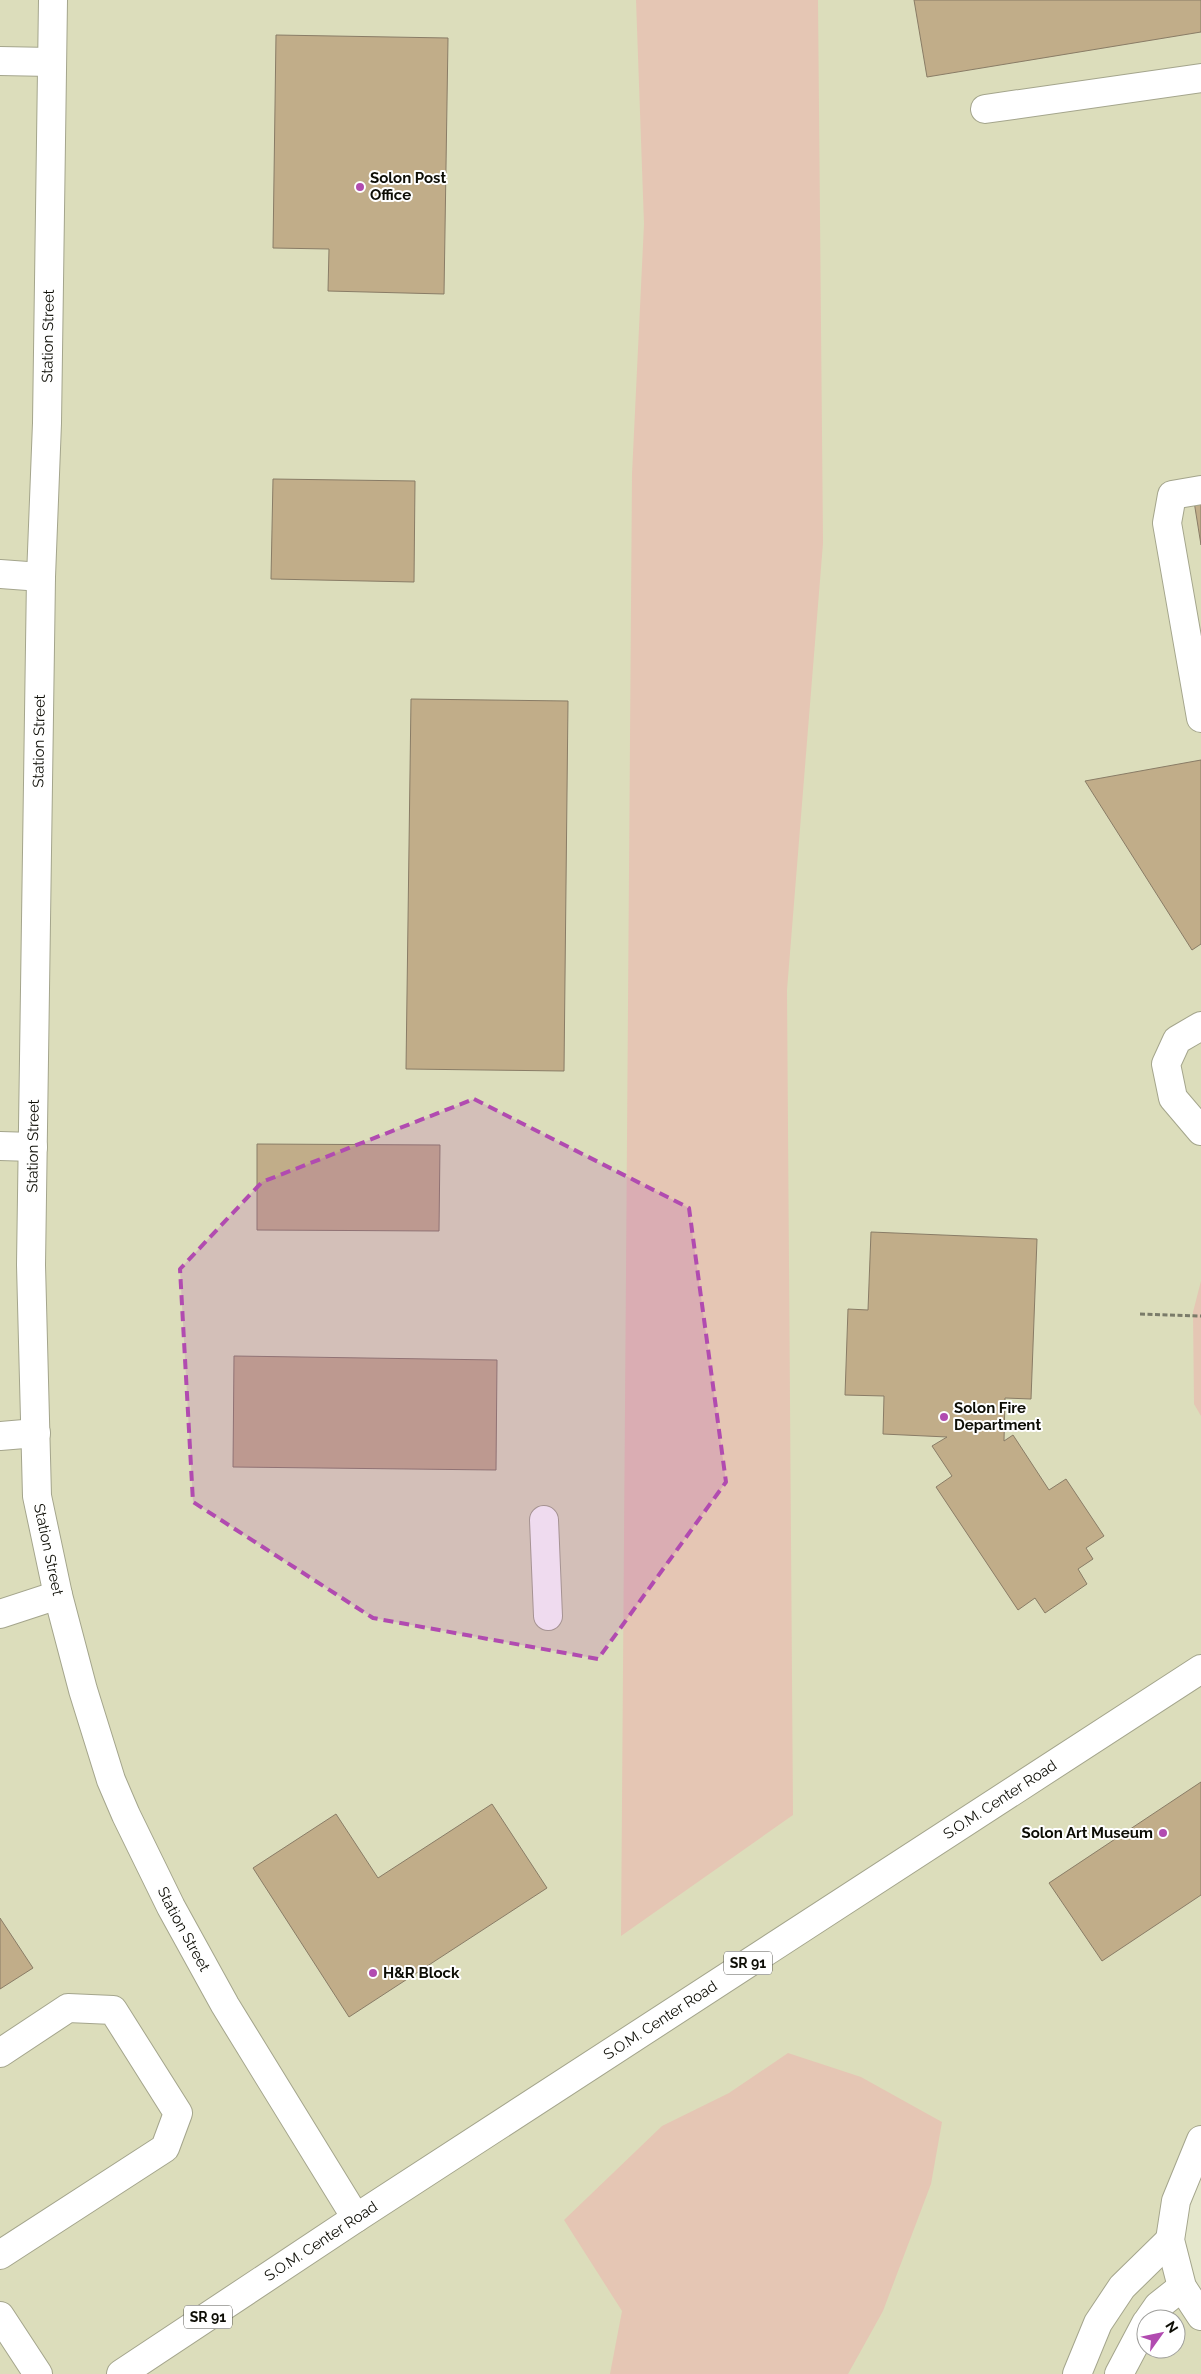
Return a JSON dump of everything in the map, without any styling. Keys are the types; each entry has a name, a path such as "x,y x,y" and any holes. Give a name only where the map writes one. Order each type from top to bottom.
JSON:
{"street":[{"name":"Station Street","path":"53,0 47,423 41,577 31,1265 37,1496 58,1596 86,1699 111,1780 126,1815 171,1907 225,2005 356,2218"},
{"path":"0,61 51,62"},
{"path":"985,109 1201,78"},
{"path":"1201,490 1172,495 1167,523 1201,718"},
{"path":"0,574 41,577"},
{"path":"1201,1026 1177,1040 1166,1064 1173,1098 1201,1131"},
{"path":"0,1146 33,1147"},
{"path":"0,1436 36,1433"},
{"path":"544,1520 548,1616"},
{"path":"0,1614 58,1596"},
{"name":"S.O.M. Center Road","path":"121,2374 356,2218 1201,1669"},
{"path":"0,2053 68,2008 113,2010 178,2113 165,2148 0,2256"},
{"path":"1201,2140 1176,2201 1170,2240 1182,2287 1201,2316"},
{"path":"1077,2374 1098,2323 1122,2287 1170,2240"},
{"path":"1156,2309 1182,2287"},
{"path":"0,2316 38,2374"},
{"path":"1119,2374 1136,2342"}],"path":[{"path":"1140,1314 1201,1316"}],"highlighted area":[{"path":"474,1099 689,1208 726,1482 598,1659 373,1618 193,1502 180,1269 262,1182"}],"shaded area":[{"path":"0,0 1201,0 1201,2139 1170,2240 1201,2316 1201,2374 0,2374"},
{"path":"636,0 818,0 823,543 787,990 793,1815 621,1936 632,474 644,224"},
{"path":"1201,1281 1201,1416 1194,1404 1193,1312"},
{"path":"788,2053 861,2077 942,2122 931,2184 883,2311 848,2374 610,2374 622,2311 564,2220 662,2126 729,2093"}],"building":[{"path":"914,0 1201,0 1201,32 927,77"},
{"name":"Solon Post Office","path":"276,35 448,38 444,294 328,291 329,249 273,248"},
{"path":"273,479 415,481 414,582 271,579"},
{"path":"1201,494 1201,545 1193,495"},
{"path":"411,699 568,701 564,1071 406,1069"},
{"path":"1201,760 1201,944 1192,950 1085,781"},
{"path":"257,1144 440,1145 439,1231 257,1230"},
{"name":"Solon Fire Department","path":"871,1232 1037,1239 1031,1399 1005,1398 1004,1441 1013,1435 1049,1490 1066,1479 1104,1536 1086,1548 1093,1559 1078,1569 1087,1584 1045,1613 1035,1598 1018,1610 936,1487 952,1476 932,1446 947,1437 883,1434 884,1396 845,1395 848,1309 868,1310"},
{"path":"234,1356 497,1360 496,1470 233,1467"},
{"name":"Solon Art Museum","path":"1201,1782 1201,1895 1102,1961 1049,1883"},
{"path":"492,1804 547,1888 349,2017 253,1868 336,1814 378,1878"},
{"path":"0,1918 33,1968 0,1989"}],"place":[{"name":"Solon Post Office","path":"360,187"},
{"name":"Solon Fire Department","path":"944,1417"},
{"name":"Solon Art Museum","path":"1163,1833"},
{"name":"H&R Block","path":"373,1973"}]}
